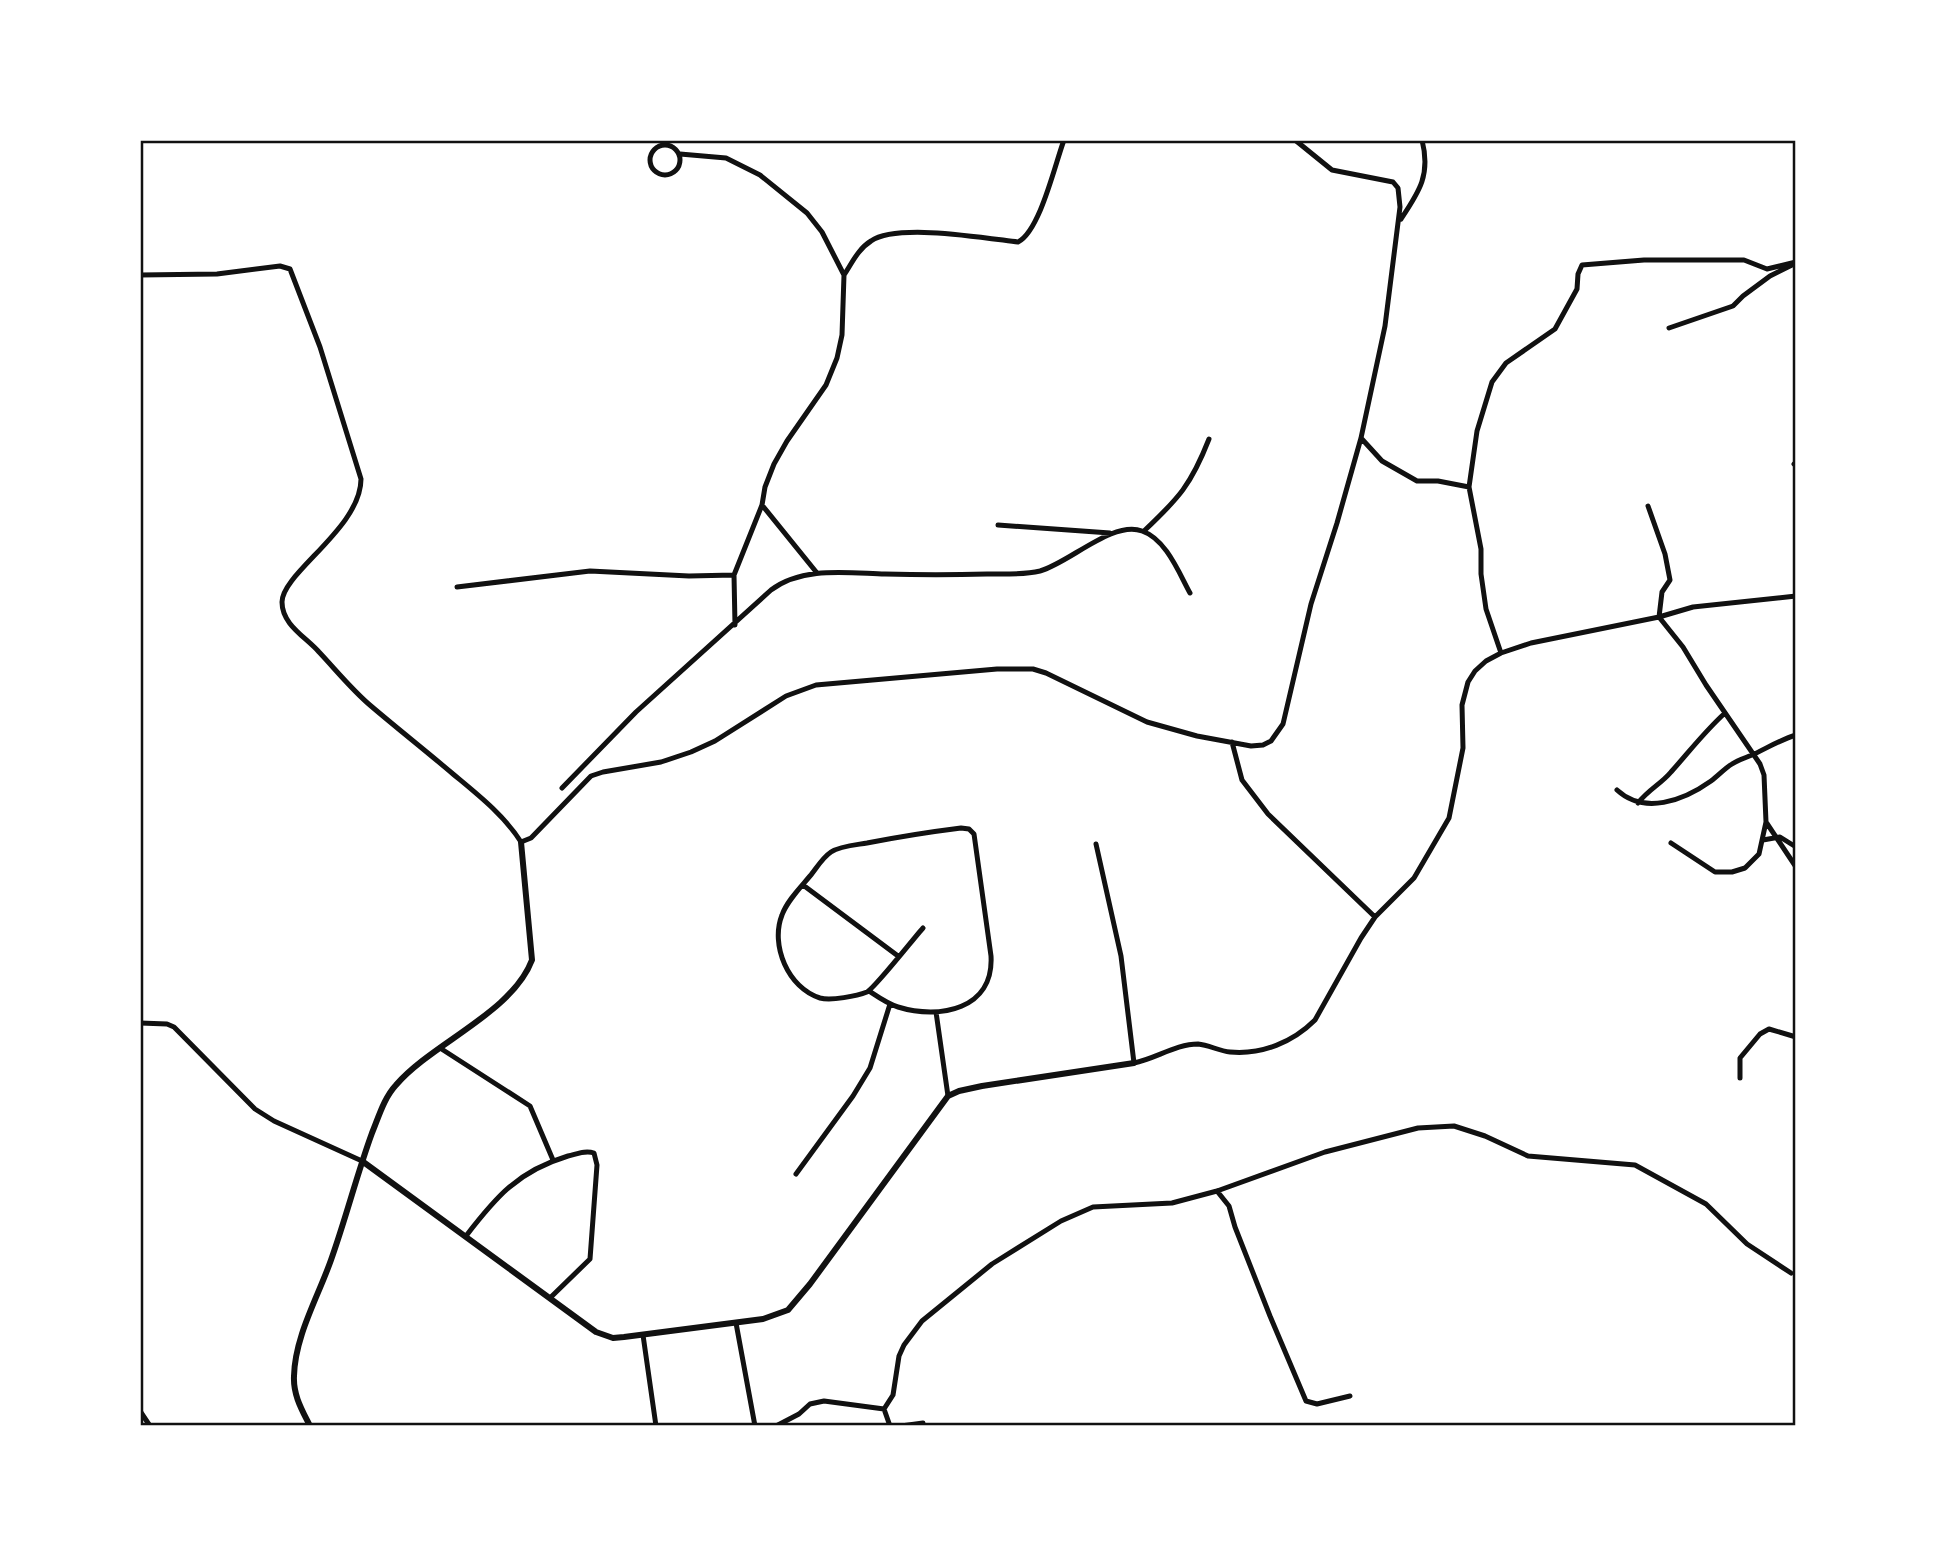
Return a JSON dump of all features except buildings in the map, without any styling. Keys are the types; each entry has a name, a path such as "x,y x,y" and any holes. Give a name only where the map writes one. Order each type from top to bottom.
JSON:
{"street":[{"path":"844,275 859,251 869,242 890,233 914,232 1018,242 1023,240 1036,220 1063,140"},
{"path":"521,842 531,838 591,776 661,762 691,752 715,741 795,692 833,683 997,669 1033,670 1046,673 1159,726 1232,742 1263,745 1271,741 1283,724 1311,604 1338,523 1361,438 1390,299 1400,197 1393,182 1332,170 1295,140"},
{"path":"1399,222 1421,187 1425,172 1422,140"},
{"path":"680,154 678,170 671,174 663,175 651,166 653,150 668,144 680,154 726,158 760,175 807,213 822,232 844,275 842,335 836,358 826,385 787,440 765,487 762,505 734,575 735,625"},
{"path":"1501,653 1486,609 1480,574 1481,549 1469,487 1478,431 1492,382 1506,363 1555,329 1577,289 1582,265 1644,260 1744,260 1767,269 1796,263"},
{"path":"1669,328 1733,306 1770,276 1796,263"},
{"path":"140,275 217,274 280,266 290,269 324,359 361,479 361,490 337,532 288,586 282,599 283,611 302,637 319,651 368,703 480,796 521,842 532,946 529,969 505,998 407,1073 390,1092 362,1161 331,1260 304,1331 295,1367 295,1391 310,1426"},
{"path":"1361,438 1382,461 1417,481 1438,481 1469,487"},
{"path":"1143,531 1186,488 1196,473 1209,439"},
{"path":"762,505 817,573"},
{"path":"1648,506 1665,554 1670,580 1662,592 1659,617 1683,647 1724,713 1754,754 1764,775 1766,822 1763,840 1759,854 1749,864 1723,873 1714,872 1671,843"},
{"path":"998,526 1113,533 1126,530 1143,531 1156,539 1190,593"},
{"path":"562,788 590,756 636,712 778,585 817,573 933,576 1038,571 1060,564 1113,533"},
{"path":"457,587 590,572 734,575"},
{"path":"140,1023 167,1024 174,1027 255,1109 274,1121 362,1161 604,1336 613,1338 643,1335 776,1316 796,1302 948,1096 982,1086 1134,1063 1198,1044 1231,1052 1286,1043 1315,1020 1361,938 1375,917 1414,878 1449,818 1462,748 1462,705 1468,682 1486,661 1531,643 1659,617 1693,607 1796,597"},
{"path":"1638,803 1648,790 1668,775 1724,713"},
{"path":"1617,790 1627,800 1638,803 1662,803 1689,795 1733,763 1773,742 1796,735"},
{"path":"1232,742 1242,780 1268,814 1375,917"},
{"path":"1766,822 1796,867"},
{"path":"869,991 890,1004 936,1012 966,1006 980,993 989,977 991,956 978,849 972,831 961,828 831,852 781,916 779,944 785,967 800,985 821,998 835,999 869,991 923,928"},
{"path":"1763,840 1780,837 1796,847"},
{"path":"1096,844 1123,965 1134,1063"},
{"path":"803,885 898,956"},
{"path":"796,1174 863,1080 874,1057 890,1004"},
{"path":"936,1012 948,1096"},
{"path":"1740,1078 1740,1058 1760,1034 1769,1029 1796,1037"},
{"path":"440,1048 530,1106 553,1160"},
{"path":"884,1409 893,1395 899,1356 922,1321 974,1278 1061,1221 1093,1207 1157,1206 1217,1191 1349,1145 1418,1128 1454,1126 1485,1136 1528,1156 1635,1166 1706,1204 1747,1244 1791,1273"},
{"path":"466,1236 515,1180 553,1160 591,1151 596,1156 597,1165 590,1259 551,1297"},
{"path":"1217,1191 1229,1206 1270,1316 1306,1401 1317,1404 1350,1396"},
{"path":"736,1323 755,1426"},
{"path":"643,1335 656,1426"},
{"path":"776,1426 799,1414 810,1404 824,1401 884,1409"},
{"path":"884,1409 890,1426"},
{"path":"140,1411 150,1426"},
{"path":"901,1426 923,1423"}]}
